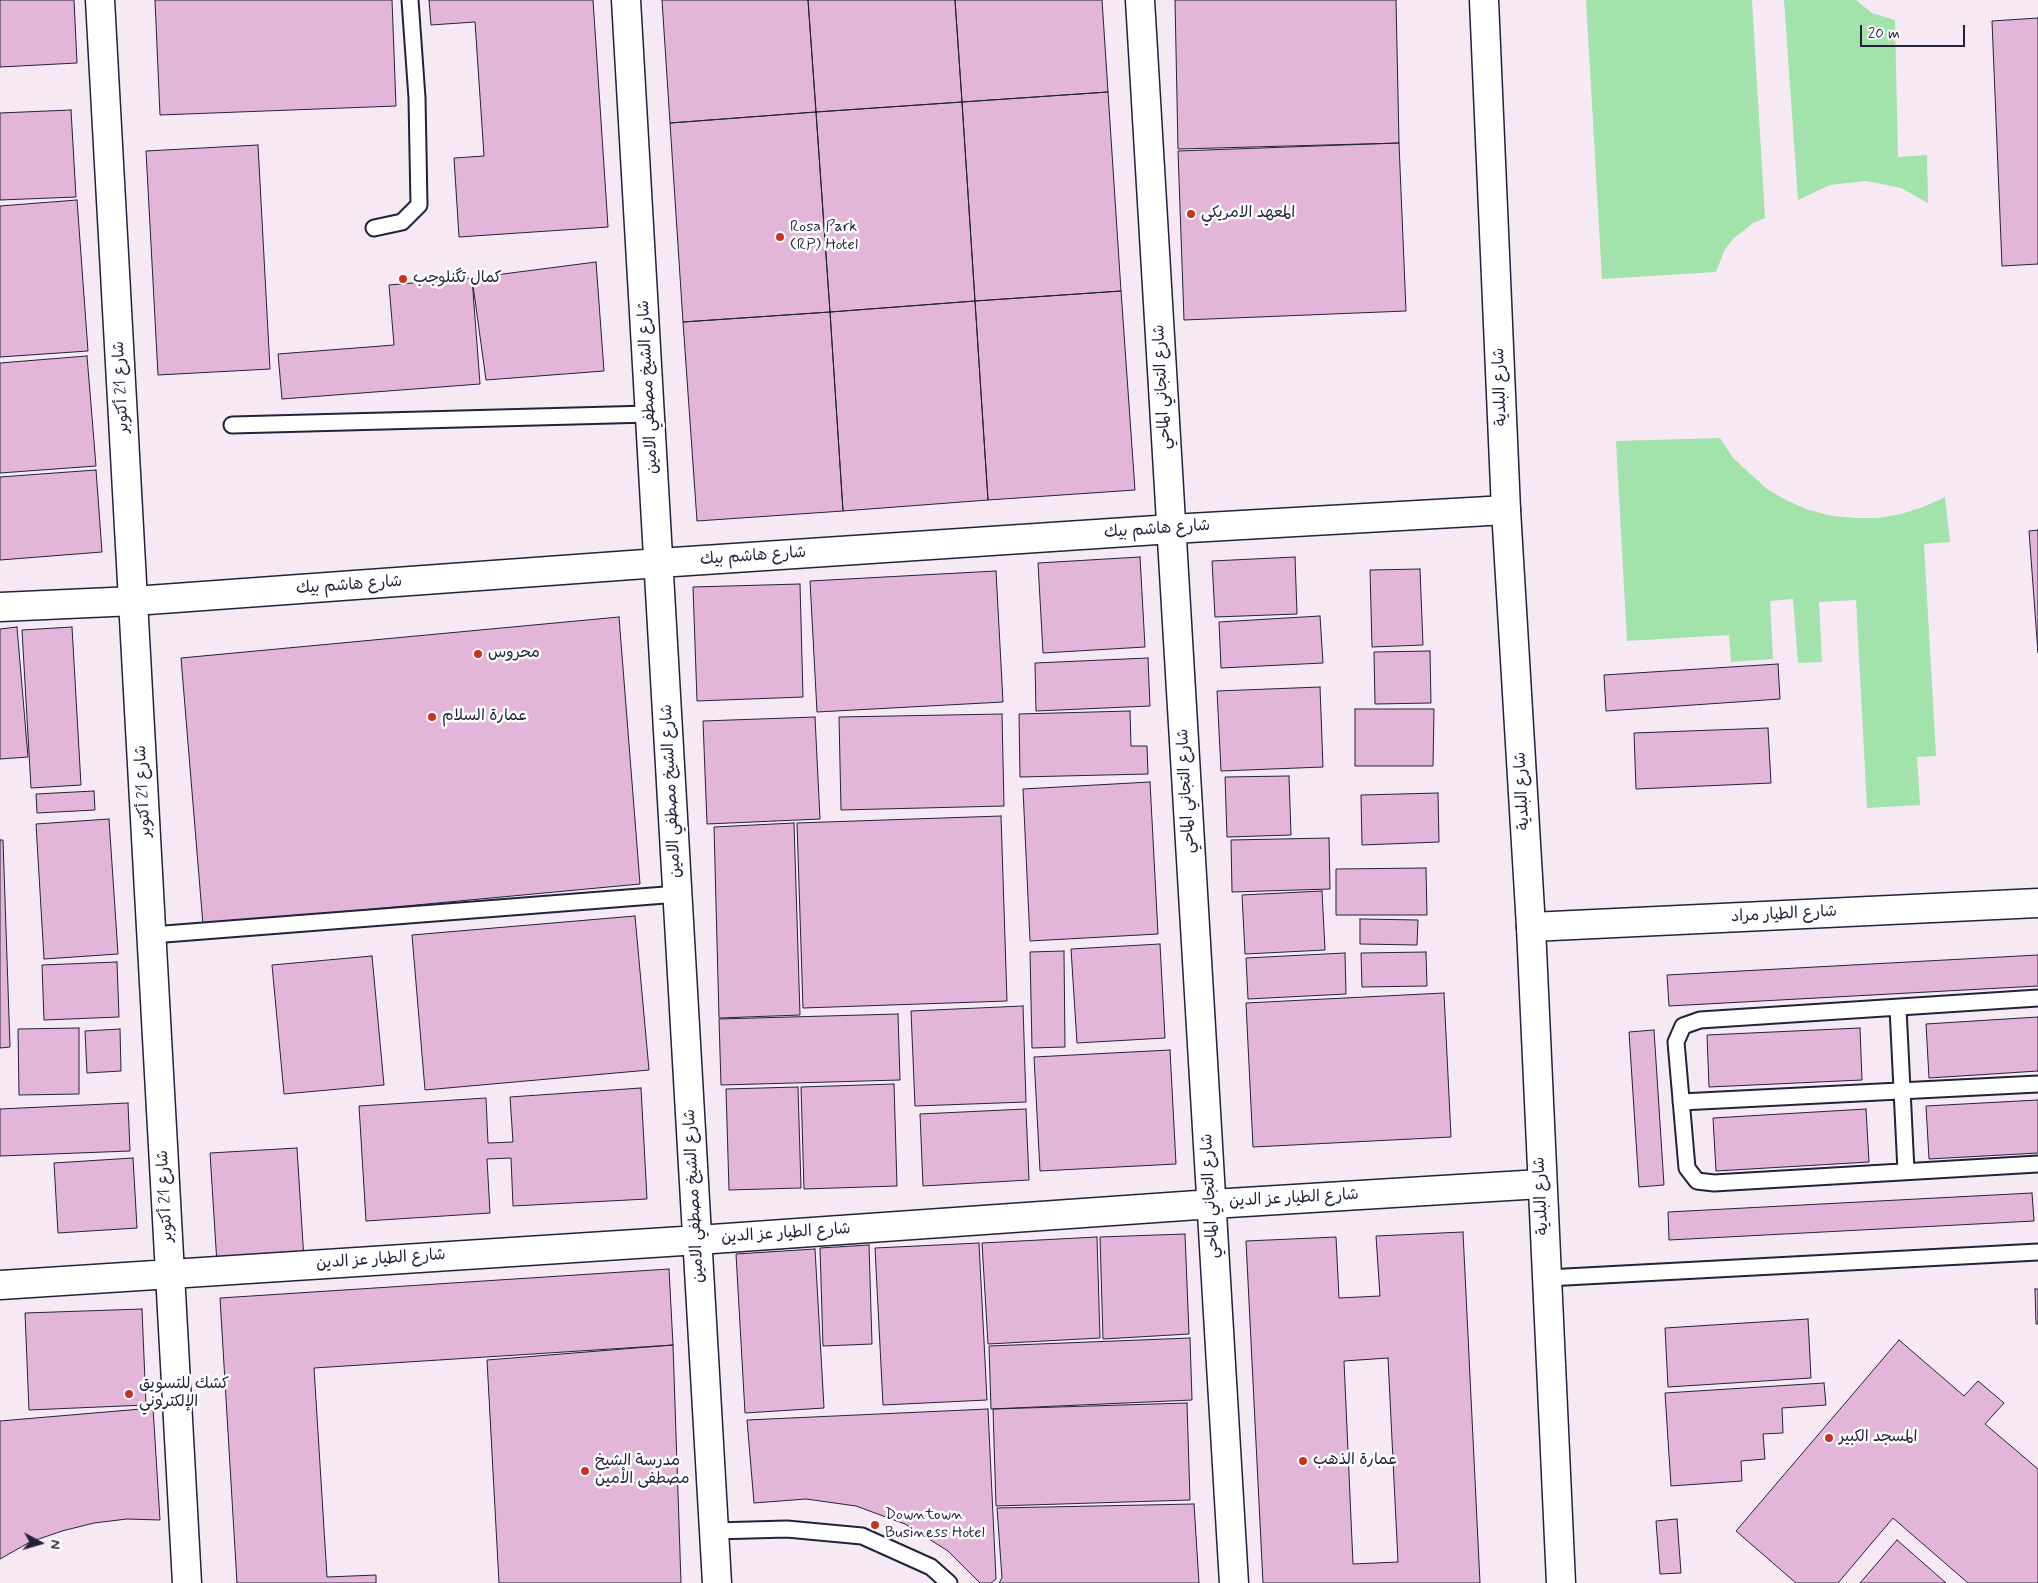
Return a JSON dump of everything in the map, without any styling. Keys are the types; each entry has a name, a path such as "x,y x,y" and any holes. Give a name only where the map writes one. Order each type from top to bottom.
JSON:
{"street":[{"name":"شارع 21 أكتوبر","path":"100,0 187,1583"},
{"name":"شارع الشيخ مصطفي الامين","path":"626,0 718,1583"},
{"name":"شارع التجاني الماحي","path":"1140,0 1234,1583"},
{"name":"شارع البلدية","path":"1484,0 1506,510 1531,927 1541,1184 1561,1583"},
{"name":"شارع هاشم بيك","path":"0,607 134,601 659,563 1172,529 1506,510"},
{"name":"شارع الطيار مراد","path":"1531,927 2038,903"},
{"name":"شارع الطيار عز الدين","path":"0,1285 698,1240 1212,1204 1541,1184"}],"lane":[{"path":"374,228 402,222 419,205 417,98 410,0"},
{"path":"232,425 650,414"},
{"path":"152,935 678,894"},
{"path":"2038,998 1700,1020 1683,1026 1676,1042 1687,1168 1698,1181 1714,1182 2038,1164"},
{"path":"1898,1008 1906,1171"},
{"path":"1681,1102 1902,1093 2038,1084"},
{"path":"1547,1278 2038,1252"},
{"path":"714,1531 787,1529 862,1536 931,1567 949,1583"}],"green space":[{"path":"1586,0 1752,0 1765,218 1753,223 1733,239 1725,249 1716,272 1602,279"},
{"path":"1784,0 1856,0 1872,13 1895,20 1898,157 1927,155 1928,203 1901,188 1866,181 1830,185 1798,200"},
{"path":"1720,438 1733,458 1767,489 1809,510 1832,516 1878,518 1901,514 1945,497 1950,542 1924,544 1936,756 1917,757 1920,805 1867,808 1856,600 1819,602 1822,662 1798,663 1793,599 1770,601 1773,659 1731,662 1729,635 1627,641 1616,441"}],"building":[{"path":"0,0 74,0 77,63 0,67"},
{"path":"155,0 392,0 396,106 160,115"},
{"path":"429,0 593,0 608,227 459,237 454,158 484,156 475,22 431,25"},
{"path":"662,0 808,0 816,112 670,123"},
{"path":"808,0 955,0 962,102 816,112"},
{"path":"955,0 1102,0 1108,92 962,102"},
{"path":"1175,0 1396,0 1399,143 1178,149"},
{"path":"2038,18 2038,264 2002,266 1992,21"},
{"path":"1108,92 1121,291 975,301 962,102"},
{"path":"962,102 975,301 830,312 816,112"},
{"path":"71,110 76,197 0,200 0,113"},
{"path":"816,112 830,312 683,322 670,123"},
{"path":"1399,143 1406,311 1184,320 1178,151"},
{"path":"258,145 270,369 158,375 146,151"},
{"path":"77,200 88,351 0,357 0,206"},
{"path":"596,262 604,371 486,380 472,278"},
{"path":"472,278 480,384 282,399 278,354 394,345 389,285"},
{"path":"1121,291 1135,490 988,500 975,301"},
{"path":"975,301 988,500 843,511 830,312"},
{"path":"830,312 843,511 697,521 683,322"},
{"path":"87,356 96,466 0,473 0,363"},
{"path":"96,470 102,552 0,560 0,477"},
{"path":"2038,530 2038,653 2029,531"},
{"path":"1140,557 1145,647 1043,653 1038,563"},
{"path":"1295,557 1297,614 1215,617 1212,561"},
{"path":"1420,569 1423,645 1372,647 1370,570"},
{"path":"996,571 1003,702 817,712 810,581"},
{"path":"800,584 803,697 697,701 693,587"},
{"path":"1320,616 1323,663 1221,668 1219,622"},
{"path":"619,617 640,884 203,925 181,658"},
{"path":"17,627 28,757 0,759 0,629"},
{"path":"72,627 81,785 31,788 22,630"},
{"path":"1430,651 1431,703 1375,704 1374,652"},
{"path":"1148,658 1150,706 1036,711 1035,663"},
{"path":"1778,664 1780,699 1606,711 1604,675"},
{"path":"1320,687 1323,767 1221,771 1217,691"},
{"path":"1355,709 1434,709 1433,766 1355,766"},
{"path":"1130,711 1131,746 1147,746 1148,774 1020,777 1019,714"},
{"path":"1002,714 1004,806 841,810 839,717"},
{"path":"815,717 820,819 707,824 703,721"},
{"path":"1768,728 1771,783 1636,789 1634,733"},
{"path":"1289,776 1291,835 1227,837 1225,777"},
{"path":"1150,782 1158,934 1030,941 1023,789"},
{"path":"94,791 95,810 37,813 36,794"},
{"path":"1438,793 1439,842 1362,845 1361,795"},
{"path":"1001,816 1007,1001 803,1008 797,823"},
{"path":"109,819 118,954 44,959 36,824"},
{"path":"794,823 800,1015 719,1018 714,827"},
{"path":"1329,838 1330,889 1232,892 1231,840"},
{"path":"0,840 3,840 10,1047 0,1048"},
{"path":"1426,868 1427,915 1336,915 1336,869"},
{"path":"1322,891 1325,950 1245,954 1242,895"},
{"path":"635,916 649,1070 425,1090 412,935"},
{"path":"1360,919 1418,920 1417,945 1360,944"},
{"path":"1160,944 1165,1038 1077,1043 1071,949"},
{"path":"1064,951 1065,1047 1032,1048 1030,952"},
{"path":"1426,952 1427,986 1362,987 1361,953"},
{"path":"1345,953 1346,994 1248,999 1246,958"},
{"path":"2038,955 2038,986 1669,1006 1667,975"},
{"path":"372,956 384,1085 284,1094 272,965"},
{"path":"117,962 119,1017 44,1020 42,965"},
{"path":"1444,993 1451,1137 1253,1147 1246,1003"},
{"path":"1023,1006 1026,1102 915,1106 911,1011"},
{"path":"898,1014 900,1080 721,1085 719,1019"},
{"path":"2038,1017 2038,1071 1929,1078 1926,1024"},
{"path":"79,1028 79,1094 19,1095 18,1029"},
{"path":"1860,1028 1862,1080 1709,1087 1707,1035"},
{"path":"120,1029 121,1071 87,1073 85,1031"},
{"path":"1654,1030 1664,1185 1639,1187 1629,1032"},
{"path":"1170,1050 1176,1164 1040,1171 1034,1057"},
{"path":"894,1084 897,1186 804,1189 801,1087"},
{"path":"798,1087 801,1188 729,1190 726,1089"},
{"path":"641,1088 647,1199 513,1206 511,1158 487,1159 490,1213 366,1221 359,1106 486,1098 488,1143 513,1142 510,1097"},
{"path":"2038,1100 2038,1153 1929,1159 1926,1106"},
{"path":"128,1103 130,1151 0,1156 0,1109"},
{"path":"1026,1109 1029,1180 923,1186 920,1114"},
{"path":"1866,1109 1869,1162 1716,1171 1713,1118"},
{"path":"297,1148 304,1260 217,1264 210,1153"},
{"path":"133,1158 137,1228 58,1233 54,1163"},
{"path":"2032,1193 2034,1221 1669,1240 1668,1212"},
{"name":"عمارة الذهب","path":"1463,1232 1480,1583 1263,1583 1246,1241 1336,1237 1339,1298 1380,1296 1376,1236","holes":["1388,1358 1398,1562 1353,1564 1344,1361"]},
{"path":"1185,1234 1189,1334 1103,1339 1100,1237"},
{"path":"1097,1237 1100,1338 988,1344 982,1243"},
{"path":"979,1243 987,1400 883,1405 875,1248"},
{"path":"869,1245 872,1344 823,1346 820,1248"},
{"path":"815,1249 824,1408 745,1413 736,1254"},
{"path":"669,1269 673,1345 314,1368 327,1577 376,1575 376,1583 237,1583 220,1298"},
{"path":"2035,1289 2038,1289 2038,1324 2036,1324"},
{"path":"142,1309 146,1405 29,1410 25,1313"},
{"path":"1808,1319 1811,1378 1668,1387 1665,1328"},
{"path":"1190,1338 1192,1400 991,1409 989,1346"},
{"path":"1899,1340 1964,1396 1978,1381 2004,1403 1985,1424 2038,1469 2038,1583 1968,1583 1893,1518 1838,1583 1796,1583 1736,1531"},
{"name":"مدرسة الشيخ مصطفى الأمين","path":"673,1345 681,1583 499,1583 487,1360"},
{"path":"1824,1383 1826,1405 1782,1408 1783,1433 1763,1434 1765,1459 1741,1461 1742,1481 1671,1486 1665,1393"},
{"path":"1187,1403 1190,1500 996,1506 993,1409"},
{"path":"153,1408 160,1520 127,1519 94,1523 30,1542 0,1559 0,1421"},
{"path":"988,1409 996,1579 991,1583 980,1583 948,1551 905,1524 856,1506 806,1499 754,1503 747,1420"},
{"path":"1194,1504 1199,1583 999,1583 1002,1578 997,1508"},
{"path":"1677,1519 1681,1573 1660,1574 1656,1521"},
{"path":"1897,1540 1946,1583 1860,1583"}],"place":[{"name":"المعهد الامريكي","path":"1191,214"},
{"name":"Rosa Park (RP) Hotel","path":"780,237"},
{"name":"كمال تگنلوجب","path":"403,279"},
{"name":"محروس","path":"478,654"},
{"name":"عمارة السلام","path":"432,717"},
{"name":"كشك للتسويق الإلكتروني","path":"129,1394"},
{"name":"المسجد الكبير","path":"1829,1438"},
{"name":"عمارة الذهب","path":"1303,1461"},
{"name":"مدرسة الشيخ مصطفى الأمين","path":"585,1471"},
{"name":"Downtown Business Hotel","path":"875,1525"}]}
